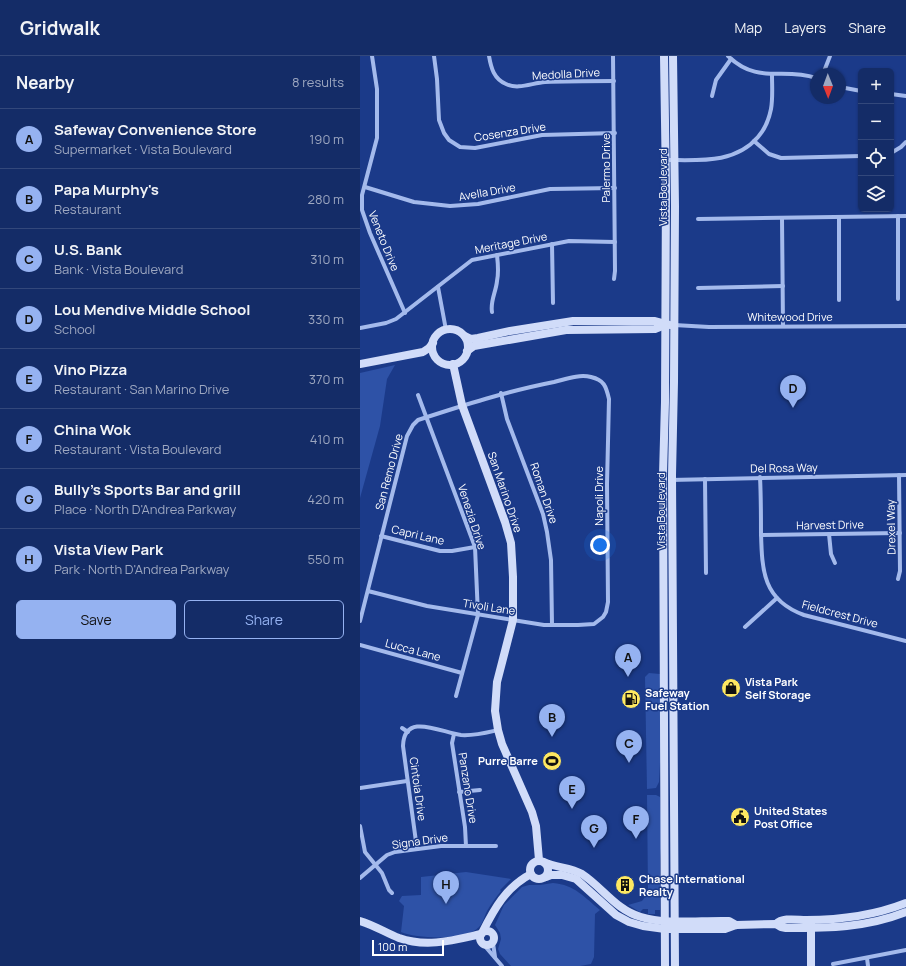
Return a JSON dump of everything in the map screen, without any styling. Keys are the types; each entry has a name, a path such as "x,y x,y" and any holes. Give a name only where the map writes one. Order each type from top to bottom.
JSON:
{"main road":[{"name":"Vista Boulevard","path":"664,56 670,160 674,325 672,480 675,966"},
{"name":"Vista Boulevard","path":"666,966 663,481 673,56"},
{"path":"360,364 423,352 429,348 438,334 446,330 457,331 471,338 478,338 510,331 573,321 655,321 666,325 674,325"},
{"path":"467,351 474,346 566,330 650,330 658,329 666,325"},
{"path":"423,352 434,356 444,364 458,362 463,359 467,351 468,346 465,336"},
{"path":"433,343 432,350 434,356"},
{"name":"San Marino Drive","path":"452,364 462,405 505,522 511,543 513,620 496,688 495,712 502,744 532,812 542,861"},
{"path":"665,925 629,913 594,883 581,874 570,869 553,866 542,861 532,864 530,870 534,878 538,880 558,874 572,878 582,884 610,910 625,920 642,926 674,925 725,929 731,928 736,924 776,924 780,927 786,928 864,916 891,909 906,903"},
{"path":"542,861 548,869 546,877"},
{"path":"483,944 480,939 482,933 497,904 517,883 531,874"},
{"path":"811,924 858,926 880,921 906,912"},
{"path":"360,920 406,940 425,943 451,941 489,945 493,943 495,937 492,932 490,917"},
{"path":"811,924 811,966"},
{"path":"451,941 487,931 492,932"}],"street":[{"name":"Veneto Drive","path":"372,56 377,88 377,138 361,204 363,216 405,313"},
{"name":"Cosenza Drive","path":"434,56 439,120 444,133 449,140 460,147 475,148 542,135 615,133"},
{"name":"Medolla Drive","path":"489,56 491,67 496,77 504,84 510,86 521,86 545,82 614,81"},
{"name":"Palermo Drive","path":"613,56 615,133 614,279"},
{"path":"825,68 830,56"},
{"path":"712,96 716,80 730,58 746,69 756,72 772,75 792,74 810,77"},
{"path":"670,160 709,160 725,158 739,152 754,141 765,127 771,110 772,75"},
{"path":"846,87 858,90"},
{"path":"894,94 906,96"},
{"path":"754,141 769,154 781,158 858,156"},
{"path":"894,151 906,142"},
{"name":"Avella Drive","path":"365,187 414,202 440,206 478,204 550,189 615,188"},
{"path":"898,216 898,299"},
{"path":"698,219 906,216"},
{"path":"839,217 839,300"},
{"path":"782,218 783,326"},
{"name":"Meritage Drive","path":"360,328 396,320 472,260 569,241 615,242"},
{"path":"552,244 553,303"},
{"path":"492,312 491,304 498,276 497,255"},
{"path":"698,288 783,286"},
{"path":"438,287 446,330"},
{"name":"Whitewood Drive","path":"674,325 709,327 906,326"},
{"name":"San Remo Drive","path":"360,621 407,436 413,425 418,420 501,393 580,377 590,377 601,381"},
{"name":"Napoli Drive","path":"601,381 606,387 609,399 607,484 608,602 605,614"},
{"name":"Roman Drive","path":"501,393 507,419 543,514 547,532 551,560 552,625"},
{"name":"Venezia Drive","path":"418,395 475,547 478,615 456,696"},
{"name":"Drexel Way","path":"898,579 900,572 899,475"},
{"name":"Del Rosa Way","path":"663,481 760,477 906,475"},
{"name":"Fieldcrest Drive","path":"760,477 763,572 770,589 777,598 790,609 804,616 906,641"},
{"path":"705,479 706,573"},
{"name":"Harvest Drive","path":"761,535 900,533"},
{"path":"829,534 831,554 834,563"},
{"name":"Capri Lane","path":"381,536 440,551 452,551 475,547"},
{"name":"Tivoli Lane","path":"368,591 427,606 478,615 552,625 589,625 599,621 605,614"},
{"path":"745,627 777,598"},
{"name":"Lucca Lane","path":"360,645 462,673"},
{"path":"402,728 408,732 416,727 422,726 454,734 477,735 498,730"},
{"name":"Cintoia Drive","path":"408,732 404,738 403,746 417,849"},
{"name":"Panzano Drive","path":"454,734 452,744 465,827 466,846"},
{"path":"360,788 407,781"},
{"path":"459,792 480,790"},
{"path":"360,826 365,852 382,873 392,894"},
{"name":"Signa Drive","path":"360,878 391,853 441,846 496,846"},
{"path":"493,943 495,957"},
{"path":"483,944 502,966"},
{"path":"833,964 906,950"},
{"path":"866,958 868,966"}],"shaded area":[{"path":"395,365 387,379 380,426 360,498 360,373"},
{"path":"649,673 660,674 662,726 659,782 656,788 647,789 645,677"},
{"path":"647,795 656,795 660,797 662,837 660,859 660,910 655,910 655,914 648,914 648,909 643,909 640,912 628,905 642,901 648,893"},
{"path":"466,872 511,879 500,890 501,891 489,908 479,927 473,932 454,937 419,936 401,932 404,906 399,901 402,896 421,895 421,877"},
{"path":"553,883 561,884 573,889 584,896 600,910 595,914 594,957 591,964 580,966 511,966 500,954 498,949 501,939 500,933 495,925 504,905 522,887"}],"place":[{"name":"Lou Mendive Middle School","path":"793,408"},
{"name":"Safeway Convenience Store","path":"628,677"},
{"name":"Vista Park Self Storage","path":"731,688"},
{"name":"Safeway Fuel Station","path":"631,699"},
{"name":"Papa Murphy's","path":"552,737"},
{"name":"Purre Barre","path":"552,761"},
{"name":"U.S. Bank","path":"629,763"},
{"name":"Vino Pizza","path":"572,809"},
{"name":"United States Post Office","path":"740,817"},
{"name":"China Wok","path":"636,839"},
{"name":"Bully's Sports Bar and grill","path":"594,848"},
{"name":"Chase International Realty","path":"625,885"},
{"name":"Vista View Park","path":"446,904"}]}
